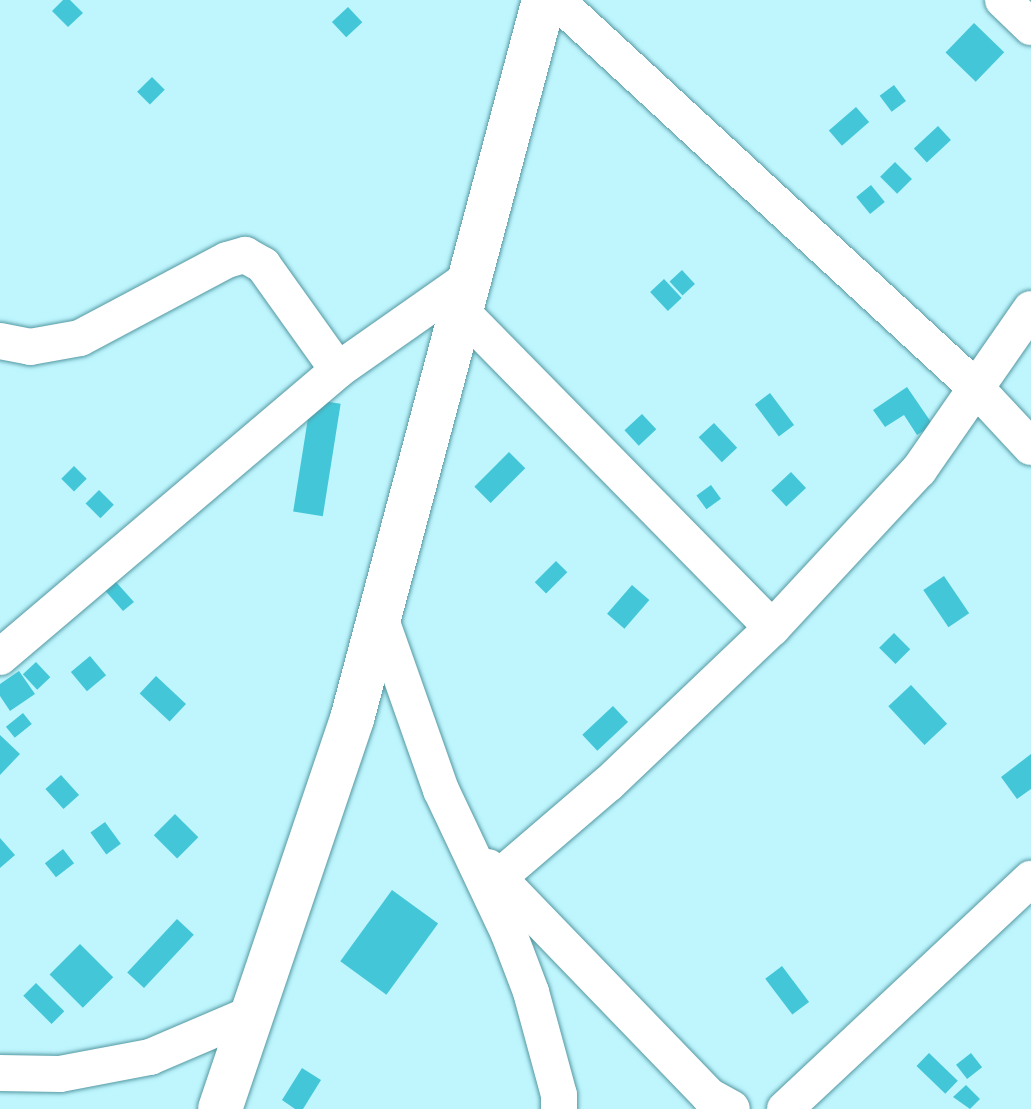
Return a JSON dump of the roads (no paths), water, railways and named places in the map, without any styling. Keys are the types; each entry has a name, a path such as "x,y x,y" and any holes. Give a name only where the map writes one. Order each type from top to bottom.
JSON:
{"street":[{"path":"220,1109 352,719 544,0"},
{"path":"556,0 975,387 1031,447"},
{"path":"1003,0 1031,27"},
{"path":"0,341 30,347 80,338 227,260 245,255 263,265 338,370"},
{"path":"0,657 338,370 465,295"},
{"path":"465,295 772,628"},
{"path":"498,878 609,783 772,628 919,470 1031,309"},
{"path":"380,617 441,790 509,934 531,992 559,1095 559,1109"},
{"path":"470,849 709,1096 732,1109"},
{"path":"785,1109 1031,879"},
{"path":"0,1073 60,1074 150,1057 253,1013"}]}
